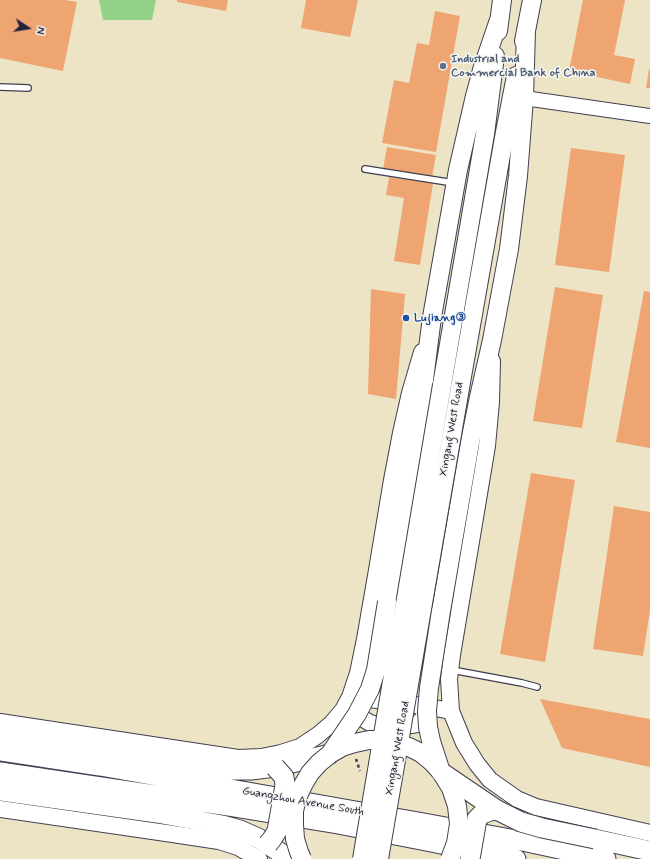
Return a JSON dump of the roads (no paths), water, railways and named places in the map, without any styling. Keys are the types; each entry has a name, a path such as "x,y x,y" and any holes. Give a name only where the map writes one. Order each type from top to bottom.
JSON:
{"highway":[{"path":"0,737 230,770 251,770 275,767 330,754"},
{"name":"Guangzhou Avenue South","path":"0,751 100,766 424,823 527,842 606,859"},
{"path":"263,852 277,831 285,785 284,777 275,767"},
{"name":"Guangzhou Avenue South","path":"0,772 237,807 422,840 516,859"},
{"path":"441,772 497,810 521,822 542,828 650,851"},
{"path":"8,793 215,823 240,830 263,852 290,859"},
{"path":"470,859 477,819 482,814 497,810"}],"main road":[{"name":"Xingang West Road","path":"379,859 451,387 502,0"},
{"name":"Xingang West Road","path":"362,859 451,387 532,0"},
{"path":"330,754 357,714 370,689 376,670 420,411 432,318 456,183 475,96 499,20"},
{"path":"441,772 428,727 427,711 429,688 471,437 492,340 510,242 518,176 524,98 526,30"},
{"path":"0,722 238,758 261,757 300,747 332,723 343,710 350,697 358,672 401,433 410,393 432,318"},
{"path":"492,340 491,402 487,446 450,669 449,679 451,711 464,743 477,764 490,780 517,799 542,809 650,833"},
{"path":"350,697 424,706 451,711"},
{"path":"357,714 370,723 377,725 405,726 417,724 422,720 427,711"},
{"path":"302,859 295,839 294,811 303,785 310,773 330,754 342,748 369,740 382,740 396,742 421,753 441,772 451,788 457,806 459,824 456,843 450,859"},
{"path":"0,809 218,841 238,848 263,852"}],"street":[{"path":"524,98 650,116"}],"lane":[{"path":"0,87 28,88"},
{"path":"365,169 456,183"},
{"path":"450,669 538,687"}],"place":[{"name":"Industrial and Commercial Bank of China","path":"443,66"},
{"name":"Lujiang③","path":"406,318"}]}
